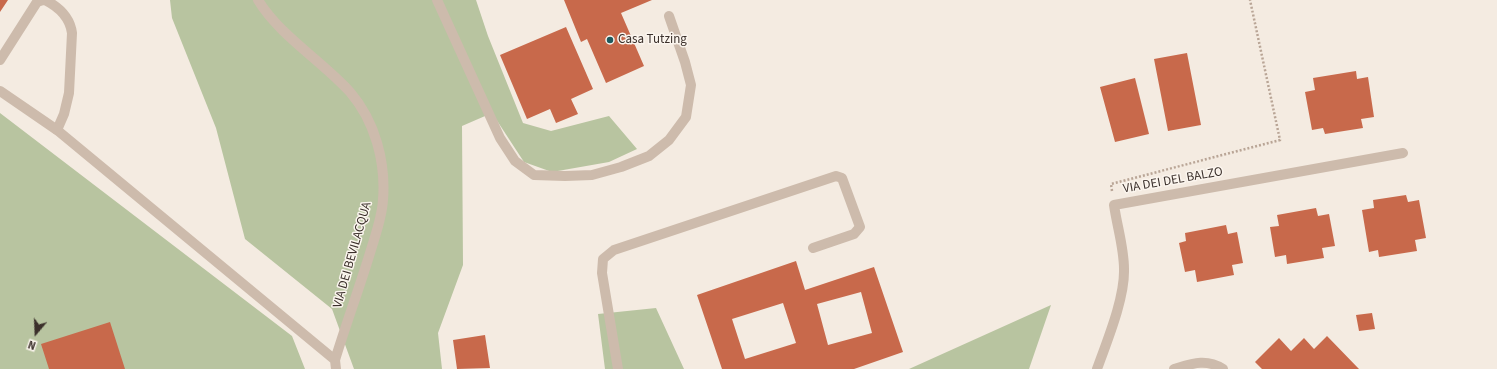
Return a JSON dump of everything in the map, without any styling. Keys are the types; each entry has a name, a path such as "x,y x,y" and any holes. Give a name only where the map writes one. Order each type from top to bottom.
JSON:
{"street":[{"path":"0,60 37,2 44,0 64,14 71,26 72,33 69,93 64,114 57,130"},
{"path":"437,0 500,138 515,161 534,176 592,175 621,167 649,156 669,140 686,117 691,85 686,62 669,16"},
{"name":"VIA DEI BEVILACQUA","path":"260,1 285,32 316,59 350,93 364,112 374,132 380,155 383,178 383,199 379,224 335,364"},
{"path":"0,90 57,130 335,364"},
{"name":"VIA DEI DEL BALZO","path":"1097,369 1114,320 1124,276 1124,261 1114,205 1403,153"},
{"path":"618,369 602,273 603,259 614,250 836,176 842,178 860,227 854,234 813,248"},
{"path":"1174,369 1200,362 1214,364 1223,369"}],"path":[{"path":"1111,184 1280,140 1250,0"}],"green space":[{"path":"170,0 476,0 488,36 523,123 551,131 609,116 637,149 609,162 552,172 524,162 492,113 462,126 463,265 438,333 442,369 354,369 332,309 245,239 216,128 172,18"},
{"path":"0,113 292,336 305,369 0,369"},
{"path":"1051,305 1029,369 909,369"},
{"path":"656,308 684,369 605,369 598,314"}],"building":[{"path":"0,0 8,0 0,12"},
{"name":"Casa Tutzing","path":"564,0 652,0 621,13 644,66 606,83 587,39 581,42"},
{"path":"566,27 593,89 571,99 578,114 556,123 550,109 527,119 500,55"},
{"path":"1187,53 1201,125 1168,131 1154,59"},
{"path":"1356,71 1357,79 1368,77 1374,117 1361,119 1363,128 1325,134 1323,128 1312,130 1305,92 1315,90 1313,78"},
{"path":"1135,78 1149,134 1115,142 1100,87"},
{"path":"1406,195 1408,202 1419,200 1426,238 1415,240 1417,251 1379,257 1378,250 1369,252 1362,210 1374,208 1373,200"},
{"path":"1316,208 1318,216 1329,214 1335,246 1322,248 1324,258 1287,264 1286,255 1275,257 1270,227 1279,226 1277,215"},
{"path":"1226,225 1228,234 1237,232 1243,263 1232,265 1234,275 1197,282 1195,270 1185,272 1179,243 1186,241 1185,233"},
{"path":"796,261 805,290 874,267 903,352 854,369 722,369 697,295","holes":["861,292 872,333 828,345 817,304","783,303 796,343 745,359 732,319"]},
{"path":"1372,313 1375,329 1359,331 1356,315"},
{"path":"110,322 125,369 49,369 41,344"},
{"path":"485,335 490,368 457,369 453,340"},
{"path":"1327,336 1359,369 1262,369 1255,362 1279,338 1291,351 1304,338 1314,349"}],"place":[{"name":"Casa Tutzing","path":"610,40"}]}
